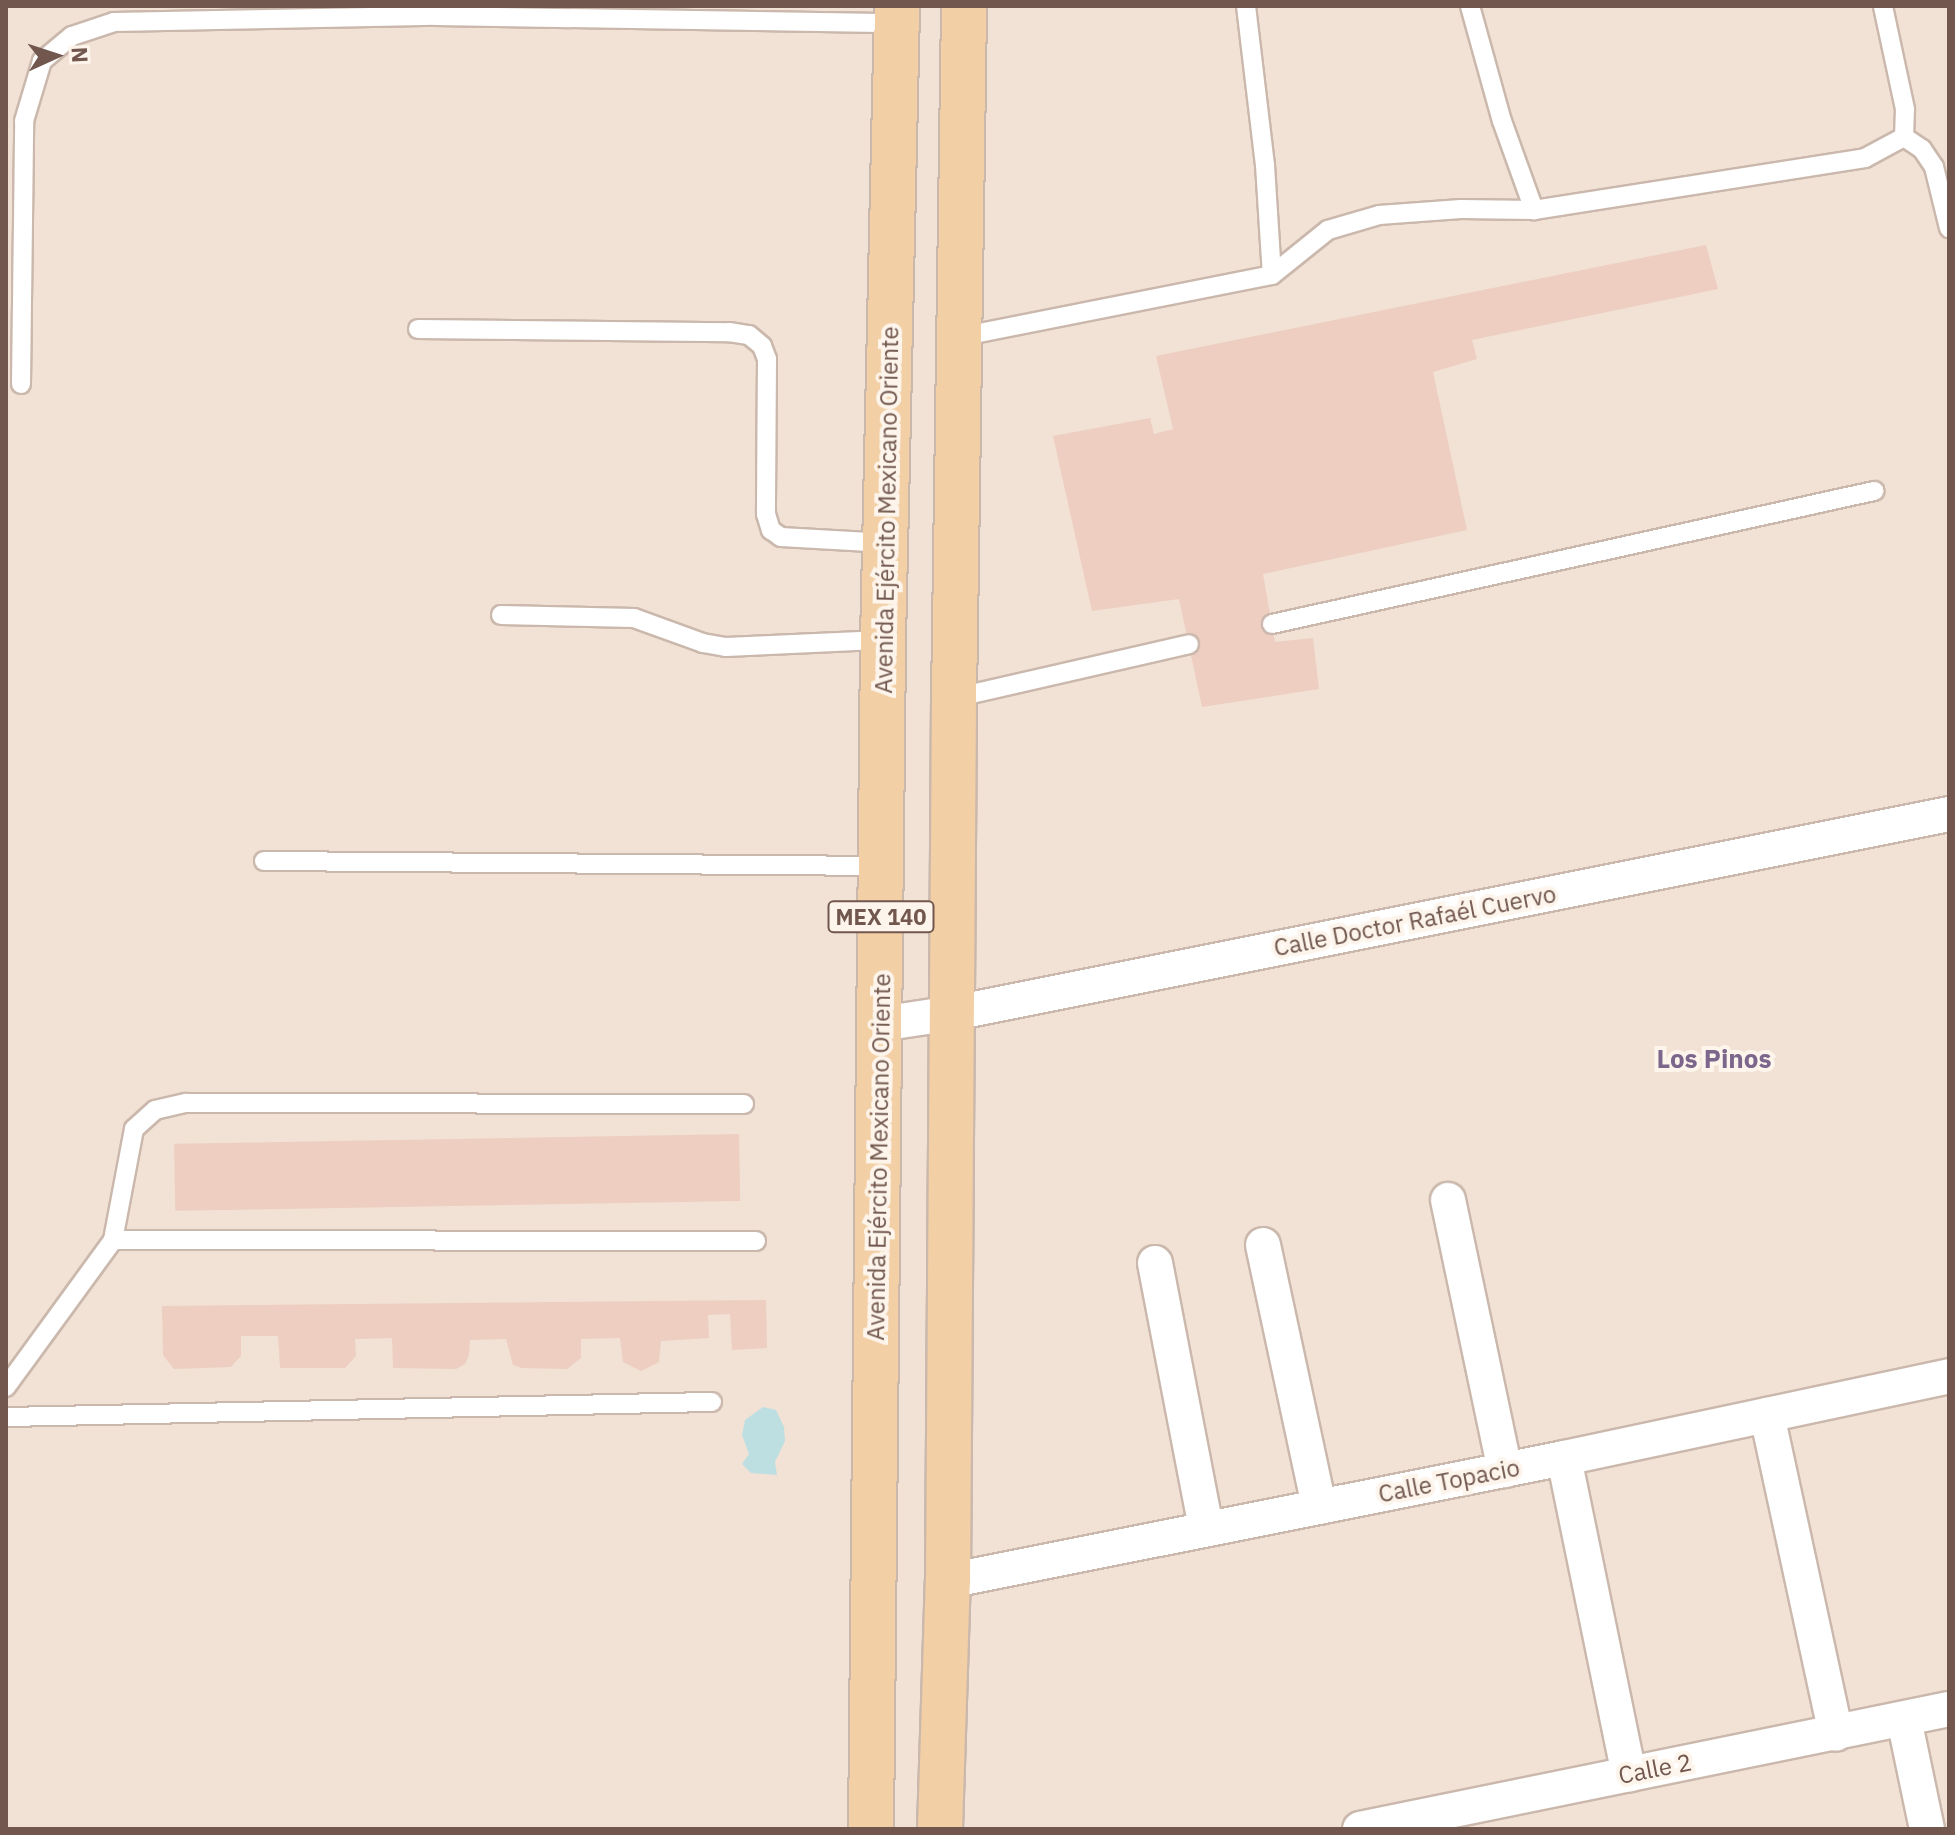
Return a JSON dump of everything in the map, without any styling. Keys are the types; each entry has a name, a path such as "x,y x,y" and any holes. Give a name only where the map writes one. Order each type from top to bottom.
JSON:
{"main road":[{"name":"MEX 140","path":"940,1829 948,1581 954,698 964,6"},
{"name":"Avenida Ejército Mexicano Oriente","path":"871,1829 883,640 897,14"}],"street":[{"name":"Calle Doctor Rafaél Cuervo","path":"880,1024 954,1013 1949,814"},
{"path":"1448,1200 1505,1470"},
{"path":"1263,1245 1319,1507"},
{"path":"1155,1263 1206,1529"},
{"name":"Calle Topacio","path":"948,1581 1564,1458 1949,1376"},
{"path":"1767,1415 1836,1734"},
{"path":"1564,1458 1629,1774"},
{"name":"Calle 2","path":"1360,1829 1949,1709"},
{"path":"1904,1719 1927,1829"}],"lane":[{"path":"1246,6 1265,165 1272,275"},
{"path":"1470,6 1502,121 1534,210"},
{"path":"1883,6 1905,109 1904,137"},
{"path":"21,384 24,121 42,61 72,36 114,22 406,16 897,14"},
{"path":"959,337 1272,275 1328,230 1379,215 1461,209 1534,210 1865,158 1904,137"},
{"path":"1904,137 1922,149 1934,167 1949,228"},
{"path":"418,329 729,332 749,335 762,346 767,359 766,514 771,530 781,537 887,543"},
{"path":"1272,624 1874,491"},
{"path":"501,615 634,618 703,643 726,647 883,640"},
{"path":"954,698 1189,644"},
{"path":"264,861 881,866"},
{"path":"6,1387 113,1240 134,1129 155,1110 186,1103 744,1104"},
{"path":"113,1240 756,1241"},
{"path":"6,1417 712,1402"}],"shaded area":[{"path":"6,6 1949,6 1949,1829 6,1829"}],"water":[{"path":"763,1407 776,1410 784,1427 785,1441 775,1462 777,1475 751,1473 742,1464 749,1454 742,1435 745,1420"}],"building":[{"path":"1706,245 1718,289 1472,340 1477,359 1433,372 1467,530 1263,574 1275,642 1313,638 1319,689 1202,707 1179,599 1092,611 1053,436 1150,418 1154,434 1173,429 1156,356"},
{"path":"739,1134 740,1201 175,1211 174,1144"},
{"path":"766,1300 767,1348 732,1350 730,1314 708,1315 709,1338 661,1341 659,1362 641,1371 623,1362 620,1338 581,1339 581,1358 567,1369 513,1365 506,1339 470,1340 465,1364 456,1369 393,1368 392,1338 355,1339 356,1356 345,1368 280,1368 278,1336 241,1336 241,1356 231,1367 174,1369 163,1355 162,1306"}],"district":[{"name":"Los Pinos","path":"1714,1059"}]}
